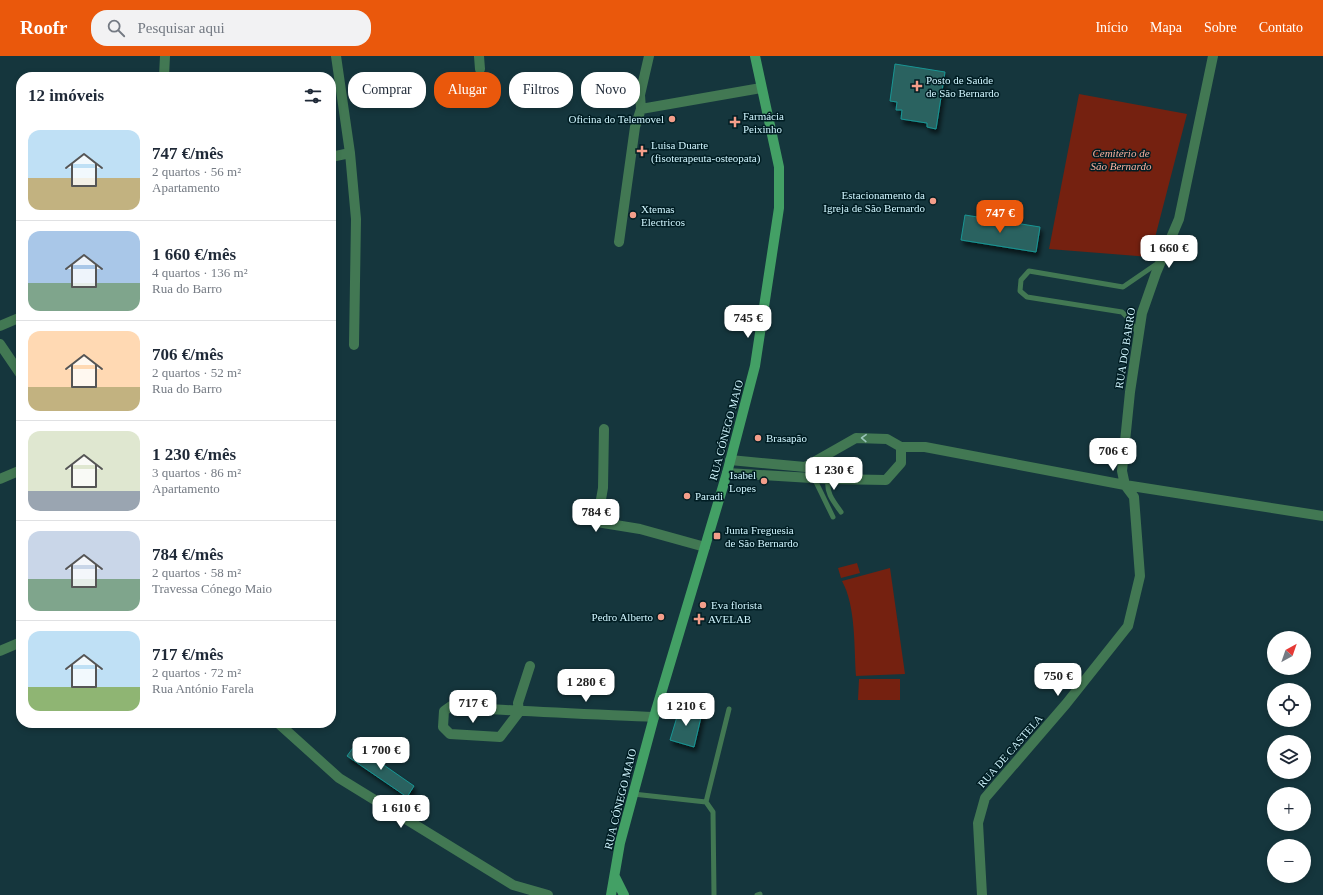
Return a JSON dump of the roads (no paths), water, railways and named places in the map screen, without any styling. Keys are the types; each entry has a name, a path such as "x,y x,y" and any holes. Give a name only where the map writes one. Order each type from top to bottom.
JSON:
{"main road":[{"name":"RUA CÓNEGO MAIO","path":"611,895 620,843 633,794 654,717 727,473 755,366 779,208 779,167 755,56"},
{"path":"615,877 624,895"}],"street":[{"path":"164,72 165,56"},
{"path":"336,56 350,153 356,219 354,345"},
{"path":"479,56 480,69"},
{"path":"619,242 635,128 641,109 640,96 649,56"},
{"name":"RUA DO BARRO","path":"1125,485 1122,471 1130,392 1142,312 1179,219 1213,56"},
{"path":"641,109 761,88"},
{"path":"336,156 350,153"},
{"path":"0,326 16,319"},
{"path":"0,344 16,368"},
{"path":"604,429 603,488 597,522 640,529 705,547"},
{"path":"730,460 805,467 856,438 887,439 901,447 925,447 1125,485 1323,516"},
{"path":"727,473 828,479 886,480 901,463 901,447"},
{"path":"0,479 16,472"},
{"name":"RUA DE CASTELA","path":"982,895 978,823 985,798 1066,704 1128,626 1140,576 1134,498 1125,485"},
{"path":"0,651 16,644"},
{"path":"530,666 518,703 519,712 500,737 450,734 443,727 444,711 451,706 519,712 654,717"},
{"path":"284,728 339,778 513,885 548,895"}],"lane":[{"path":"1138,335 1130,320 1122,312 1027,297 1020,291 1021,280 1029,271 1123,287 1161,261"},
{"path":"814,478 833,517"},
{"path":"828,479 827,488 832,500 841,512"},
{"path":"714,895 713,812 706,802 728,709"},
{"path":"633,794 706,802"}],"place":[{"name":"Posto de Saúde de São Bernardo","path":"917,86"},
{"name":"Oficina do Telemovel","path":"672,119"},
{"name":"Farmácia Peixinho","path":"735,122"},
{"name":"Luisa Duarte (fisoterapeuta-osteopata)","path":"642,151"},
{"name":"Estacionamento da Igreja de São Bernardo","path":"933,201"},
{"name":"Xtemas Electricos","path":"633,215"},
{"name":"Brasapão","path":"758,438"},
{"name":"Isabel Lopes","path":"764,481"},
{"name":"Paradi","path":"687,496"},
{"name":"Junta Freguesia de São Bernardo","path":"717,536"},
{"name":"Eva florista","path":"703,605"},
{"name":"Pedro Alberto","path":"661,617"},
{"name":"AVELAB","path":"699,619"}],"park label":[{"name":"Cemitério de São Bernardo","path":"1121,159"}]}
